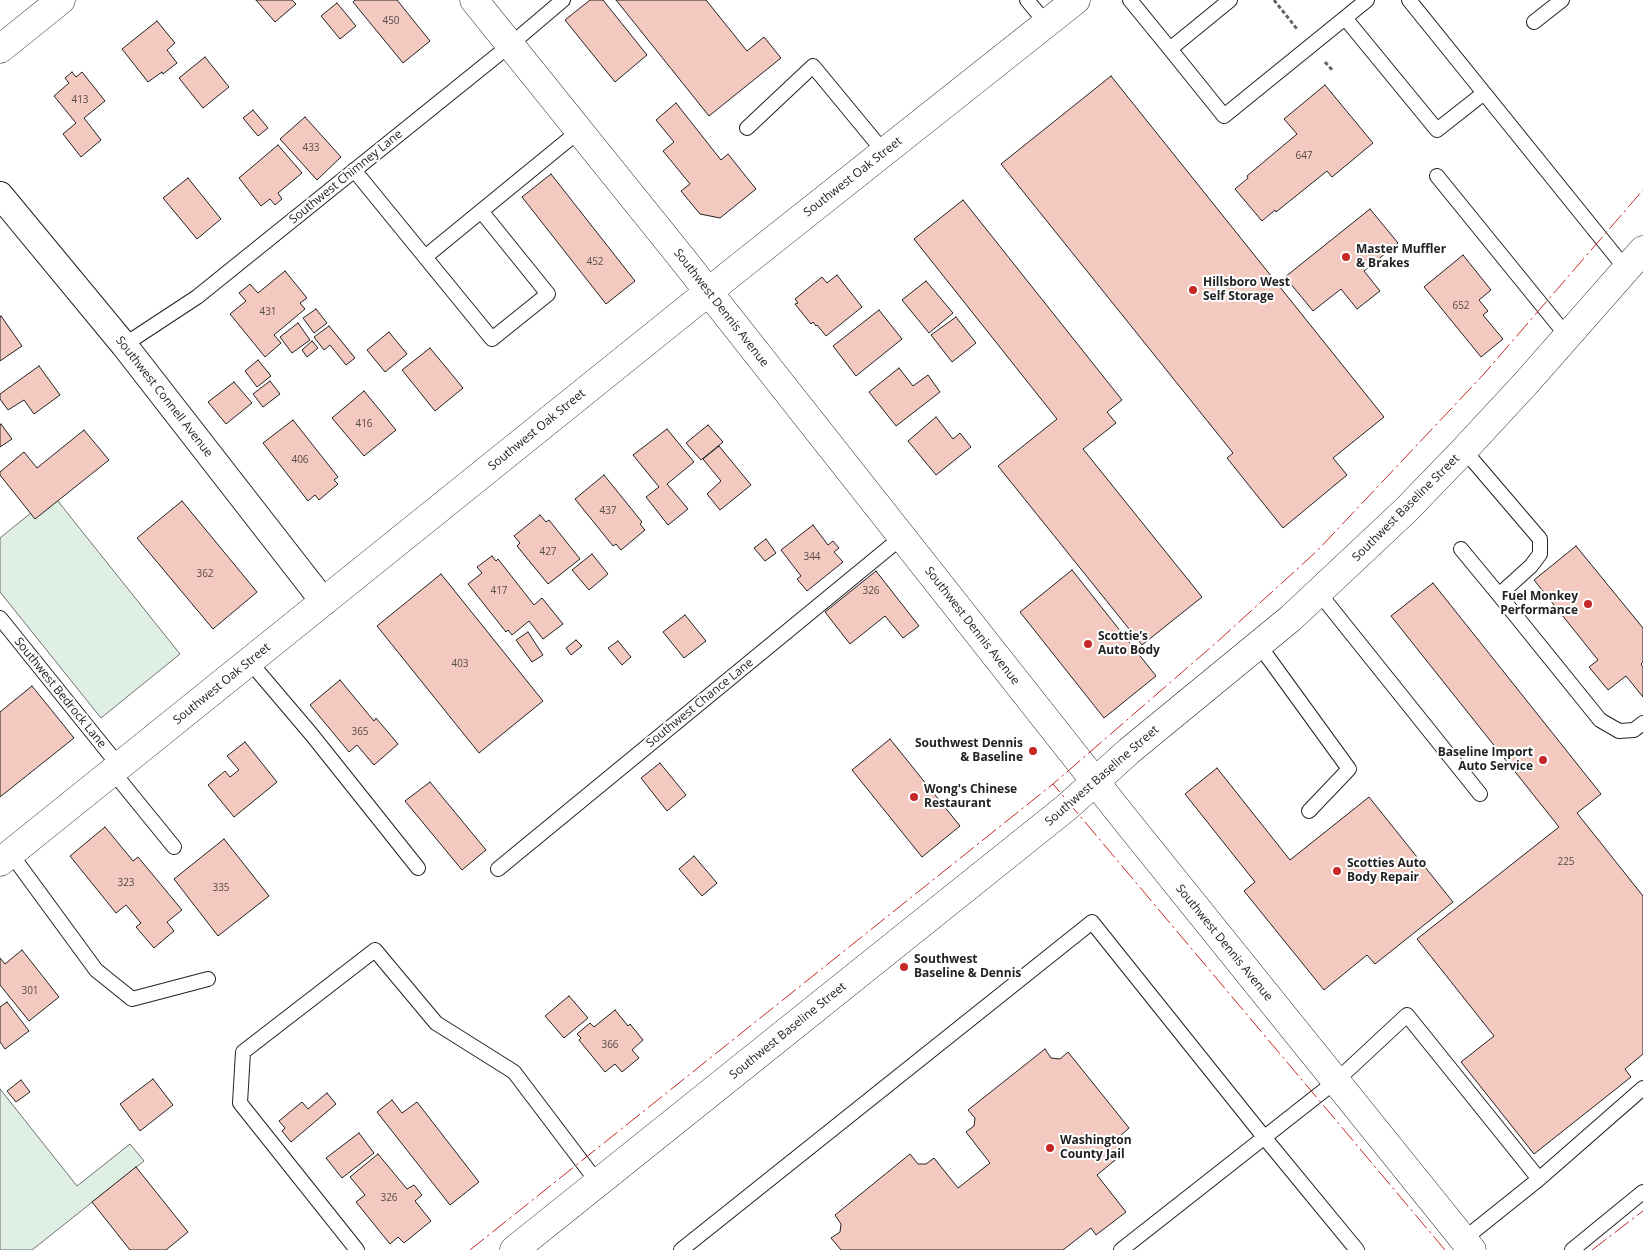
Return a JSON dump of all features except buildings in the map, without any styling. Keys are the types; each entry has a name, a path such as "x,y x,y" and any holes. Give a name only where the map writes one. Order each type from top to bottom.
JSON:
{"main road":[{"path":"0,49 62,0"},
{"name":"Southwest Dennis Avenue","path":"474,0 709,292 1096,782 1468,1245"},
{"name":"Southwest Oak Street","path":"6,858 709,292 1076,0"},
{"name":"Southwest Baseline Street","path":"514,1250 1052,819 1129,751 1291,618 1406,510 1464,450 1634,260"}],"street":[{"name":"Southwest Connell Avenue","path":"0,195 124,345 324,602"}],"lane":[{"name":"Southwest Chimney Lane","path":"124,345 197,297 510,46 563,0"},
{"path":"1027,0 1046,23"},
{"path":"1130,0 1224,116 1367,0"},
{"path":"1170,49 1230,0"},
{"path":"1409,0 1484,92 1634,260"},
{"path":"1534,22 1562,0"},
{"path":"1345,18 1437,130 1484,92"},
{"path":"747,128 813,66 884,152"},
{"path":"425,257 579,131"},
{"path":"354,170 492,339 548,294 481,211"},
{"path":"1437,176 1567,336"},
{"path":"1464,450 1540,539 1540,554 1531,566 1499,595"},
{"name":"Southwest Chance Lane","path":"498,869 902,537"},
{"path":"1460,549 1600,720 1619,731 1634,730 1643,723"},
{"path":"1319,593 1480,794"},
{"name":"Southwest Bedrock Lane","path":"0,618 174,848"},
{"path":"1259,645 1349,769 1309,812"},
{"path":"250,662 312,735 418,868"},
{"path":"6,858 96,970 132,999 208,979"},
{"path":"681,1250 1092,922 1357,1250"},
{"path":"357,1250 240,1103 243,1052 375,950 436,1023 514,1072 598,1183"},
{"path":"1121,1250 1336,1081 1407,1015 1539,1179"},
{"path":"1468,1245 1539,1179 1643,1088"},
{"path":"1572,1250 1643,1192"}],"green space":[{"path":"53,495 180,654 101,718 0,592 0,538"},
{"path":"0,1089 77,1186 130,1144 144,1161 32,1250 0,1250"}],"power":[{"path":"1445,1250 1053,784 1217,642 1317,551 1483,375 1643,190"},
{"path":"470,1250 1053,784"},
{"path":"1592,1250 1643,1211"}],"place":[{"name":"Master Muffler & Brakes","path":"1346,257"},
{"name":"Hillsboro West Self Storage","path":"1193,290"},
{"name":"Fuel Monkey Performance","path":"1588,604"},
{"name":"Scottie’s Auto Body","path":"1088,644"},
{"name":"Southwest Dennis & Baseline","path":"1033,751"},
{"name":"Baseline Import Auto Service","path":"1543,760"},
{"name":"Wong's Chinese Restaurant","path":"914,797"},
{"name":"Scotties Auto Body Repair","path":"1337,871"},
{"name":"Southwest Baseline & Dennis","path":"904,967"},
{"name":"Washington County Jail","path":"1050,1148"}]}
